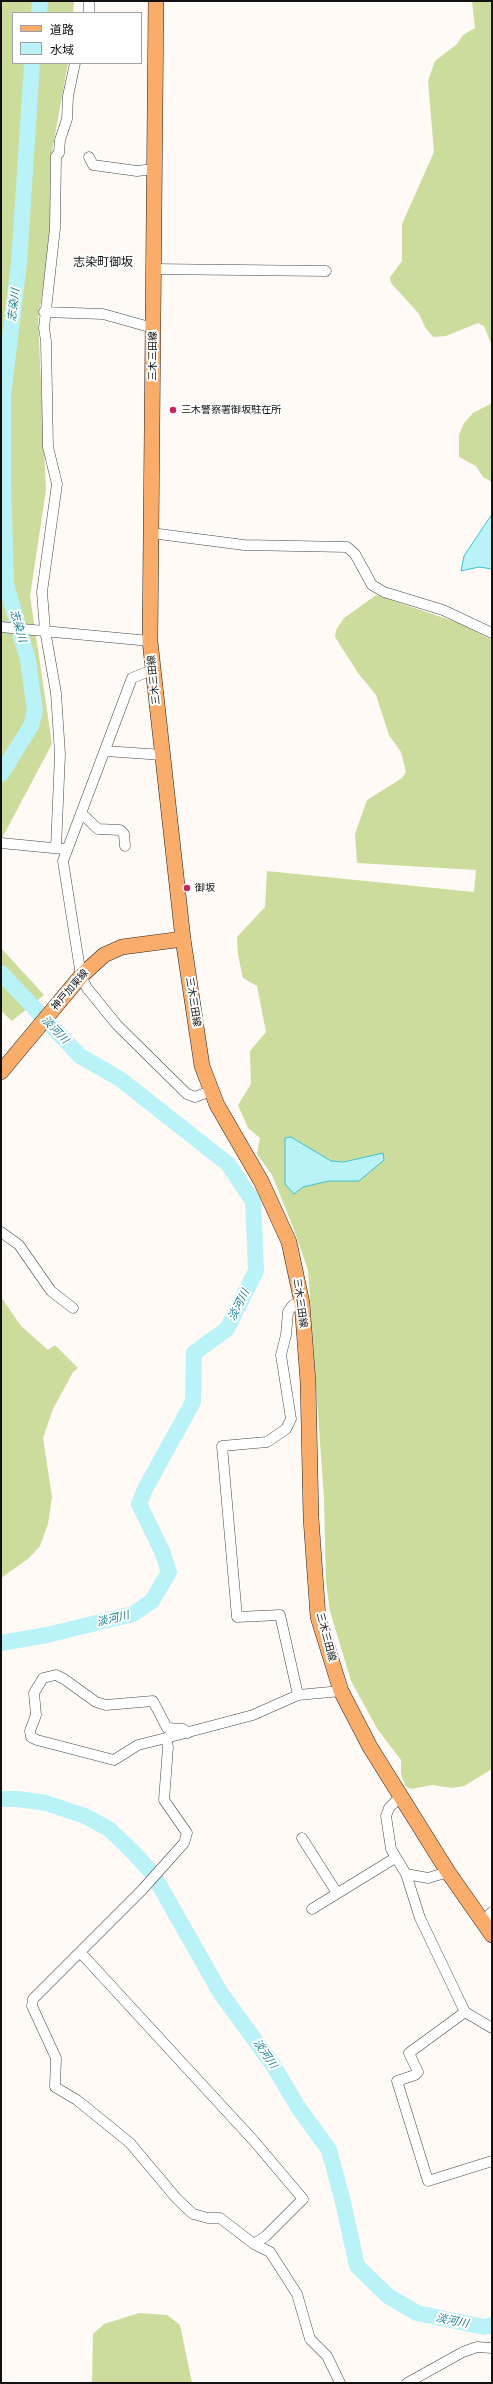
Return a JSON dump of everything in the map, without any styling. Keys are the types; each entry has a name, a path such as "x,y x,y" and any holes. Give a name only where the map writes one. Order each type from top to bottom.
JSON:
{"main road":[{"name":"三木三田線","path":"156,1 150,641 152,670 183,939 202,1066 211,1091 261,1181 289,1242 302,1303 308,1382 311,1518 318,1617 341,1691 370,1747 448,1872 487,1917 492,1935"},
{"name":"神戸加東線","path":"1,1072 80,976 104,955 122,947 183,939"}],"street":[{"path":"89,12 90,1"},
{"path":"75,64 68,96 67,119 60,140 59,153 56,156 56,228 44,312 48,447 57,484 42,592 45,630 56,693 60,754 61,849 80,976 87,988 117,1025 187,1094 195,1097 211,1091"},
{"path":"89,157 93,165 137,171 154,169"},
{"path":"153,269 326,271"},
{"path":"44,312 103,314 153,328"},
{"path":"151,533 244,545 347,547 355,554 372,585 384,592 444,610 492,633"},
{"path":"1,627 150,641"},
{"path":"61,849 80,813 132,678 152,670"},
{"path":"105,751 162,754"},
{"path":"80,813 98,829 120,830 124,834 125,846"},
{"path":"2,843 61,849"},
{"path":"1,1232 19,1245 51,1291 73,1308"},
{"path":"298,1695 280,1615 237,1617 222,1446 267,1442 286,1429 290,1419 281,1355 286,1335 288,1312 293,1305 302,1303"},
{"path":"188,1734 182,1730 167,1728 153,1701 106,1705 96,1702 56,1675 43,1678 34,1693 36,1715 30,1731 31,1737 114,1760 138,1746 166,1738 188,1734 253,1714 298,1695 341,1691"},
{"path":"166,1738 168,1747 164,1800 187,1833 184,1843 142,1890 33,1999 35,2014 56,2058 55,2087 77,2100 130,2143 176,2199 193,2214 208,2218 220,2218 254,2244 270,2252 297,2294 310,2339 327,2356 340,2383"},
{"path":"401,1796 389,1808 386,1816 391,1849 395,1858 406,1874 420,1918 465,2012 492,2028"},
{"path":"302,1838 337,1893"},
{"path":"312,1909 395,1858"},
{"path":"406,1874 428,1878 448,1872"},
{"path":"80,1952 254,2141 303,2199 266,2236 254,2244"},
{"path":"465,2012 409,2053 418,2072 415,2075 397,2081 428,2181 492,2161"},
{"path":"407,2383 463,2352 477,2347 492,2348"}],"green space":[{"path":"1,1 74,1 73,12 12,12 12,64 68,64 50,163 50,247 38,319 46,490 30,596 52,744 1,840"},
{"path":"472,1 492,1 492,346 484,326 478,323 446,336 433,337 425,327 419,314 391,283 390,277 402,261 402,224 434,152 428,81 435,61 457,44 463,35 475,28"},
{"path":"492,403 492,482 483,477 476,466 459,457 459,435 464,423 473,413"},
{"path":"376,595 456,622 492,640 492,1769 464,1786 452,1788 432,1785 412,1789 406,1787 401,1774 401,1760 378,1730 351,1681 330,1611 326,1583 324,1499 308,1270 293,1227 272,1175 257,1154 260,1138 248,1128 238,1105 251,1084 250,1051 266,1032 257,986 243,978 238,955 237,937 265,907 267,871 474,892 476,870 357,863 355,834 367,800 402,778 406,772 401,752 389,735 376,695 358,673 335,637 336,630 344,618","holes":["297,1139 301,1144 331,1161 344,1162 383,1154 359,1181 329,1181 303,1187"]},
{"path":"1,948 44,995 12,1021 1,1011"},
{"path":"1,1297 21,1326 48,1350 55,1345 78,1368 73,1372 53,1409 43,1438 52,1497 48,1524 40,1546 28,1559 1,1578"},
{"path":"139,2313 167,2315 180,2325 192,2383 92,2383 93,2334 104,2324"}],"water":[{"path":"492,514 492,569 479,567 461,571 464,556"},
{"path":"291,1137 331,1161 344,1162 383,1153 384,1160 359,1181 329,1181 303,1187 294,1194 285,1184 285,1138"}],"waterway":[{"name":"志染川","path":"39,12 40,1"},
{"name":"志染川","path":"1,774 31,726 35,711 28,660 6,584 3,485 3,396 19,263 32,64"},
{"name":"淡河川","path":"1,973 80,1056 120,1079 228,1164 253,1201 256,1271 227,1329 194,1353 193,1402 145,1489 139,1504 162,1551 169,1572 152,1601 133,1614 47,1635 1,1643"},
{"name":"淡河川","path":"1,1799 18,1799 46,1803 85,1816 109,1829 130,1849 153,1874 220,1992 273,2065 298,2107 329,2150 343,2202 357,2266 388,2296 417,2313 484,2327 492,2325"}],"place":[{"name":"三木警察署御坂駐在所","path":"173,410"},
{"name":"御坂","path":"187,888"}],"district":[{"name":"志染町御坂","path":"103,263"}]}
